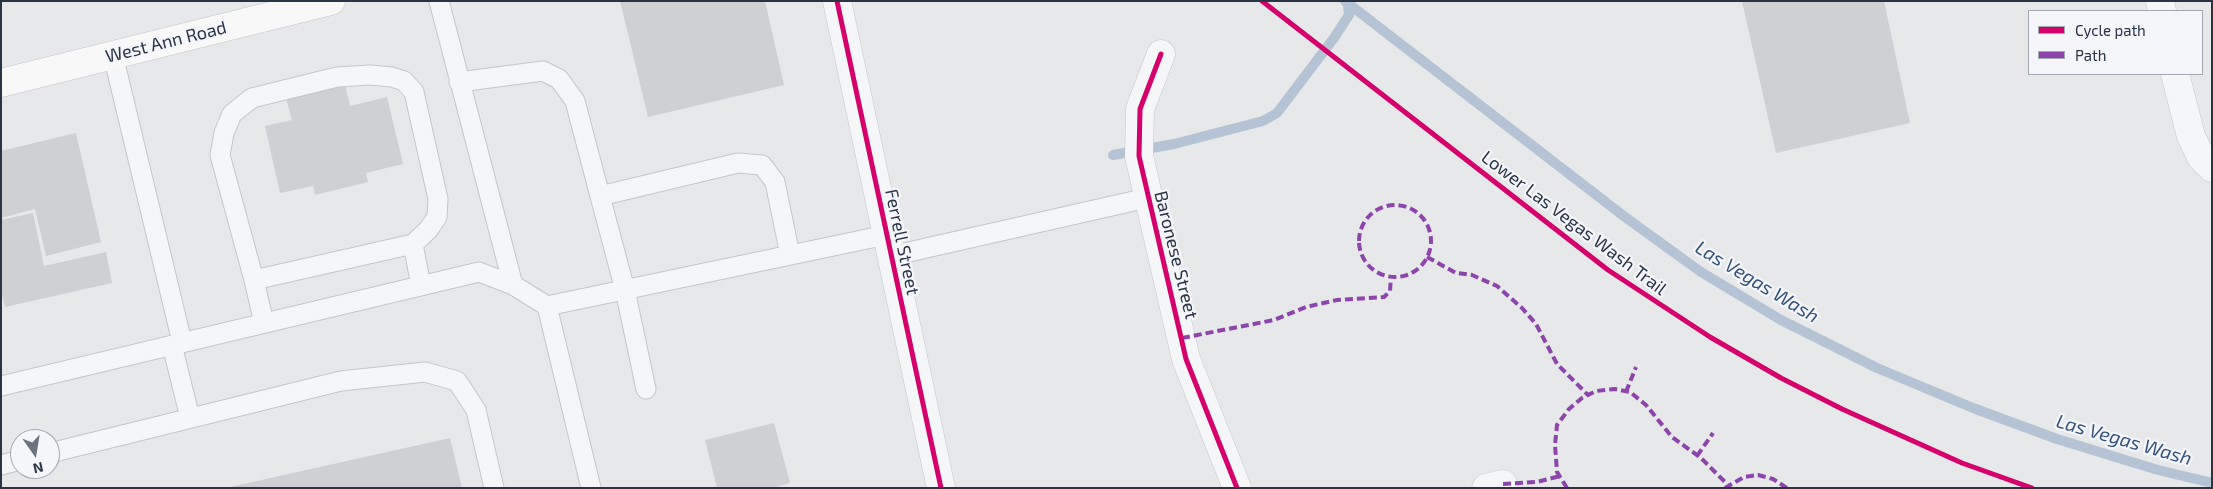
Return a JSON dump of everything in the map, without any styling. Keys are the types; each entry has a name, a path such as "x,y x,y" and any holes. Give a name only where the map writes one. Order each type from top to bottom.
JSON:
{"main road":[{"name":"West Ann Road","path":"1,83 331,1"}],"street":[{"name":"Ferrell Street","path":"837,1 941,488"},
{"name":"Baronese Street","path":"1161,54 1140,109 1139,156 1147,198 1186,359 1238,488"},
{"path":"2175,75 2191,136 2206,163"}],"lane":[{"path":"439,1 513,285"},
{"path":"113,55 177,344 190,418"},
{"path":"459,82 543,71 559,79 576,101 625,290 646,389"},
{"path":"254,280 412,244 428,230 437,217 438,199 414,92 404,81 392,77 370,75 337,77 252,98 232,114 224,133 220,155 264,323"},
{"path":"600,196 738,163 762,165 775,182 790,255"},
{"path":"1,386 479,272 513,285 547,306 790,255 889,245 1147,198"},
{"path":"412,244 421,286"},
{"path":"547,306 591,488"},
{"path":"60,450 341,381 425,372 457,381 476,410 494,488"}],"building":[{"path":"620,1 765,1 784,85 648,117"},
{"path":"1742,1 1884,1 1910,123 1776,153"},
{"path":"344,80 350,106 387,97 403,164 366,173 368,182 315,195 313,186 280,193 265,126 292,120 285,94"},
{"path":"76,133 101,242 46,256 35,209 1,218 1,151"},
{"path":"33,213 44,266 106,252 112,283 5,307 1,291 1,220"},
{"path":"774,423 790,483 772,488 717,488 705,440"},
{"path":"450,438 462,488 230,488 230,487"}],"waterway":[{"name":"Las Vegas Wash","path":"1345,1 1625,217 1701,272 1781,320 1877,368 1973,408 2057,439 2158,470 2212,483"},
{"path":"1113,155 1174,144 1263,121 1277,113 1334,38 1349,15 1348,4"}],"marked path":[{"path":"1395,205 1415,211 1425,221 1431,241 1425,261 1415,271 1395,277 1375,271 1365,261 1359,241 1365,221 1375,211 1395,205"},
{"path":"1427,257 1456,273 1472,275 1497,286 1522,308 1536,324 1557,364 1588,395"},
{"path":"1182,338 1274,320 1306,307 1337,300 1384,297 1390,291 1391,276"},
{"path":"1626,392 1636,367"},
{"path":"1567,488 1557,472 1555,445 1557,425 1569,409 1582,398 1596,391 1615,389 1630,392 1646,405 1672,437 1701,458 1728,485"},
{"path":"1697,456 1713,433"},
{"path":"1725,488 1744,477 1758,475 1773,479 1787,488"},
{"path":"1503,484 1537,482 1560,476"}],"cycle path":[{"path":"837,1 941,488"},
{"name":"Lower Las Vegas Wash Trail","path":"1262,1 1608,270 1710,337 1781,378 1842,409 1962,463 2032,488"},
{"path":"1161,54 1140,109 1139,156 1186,359 1237,488"}]}
